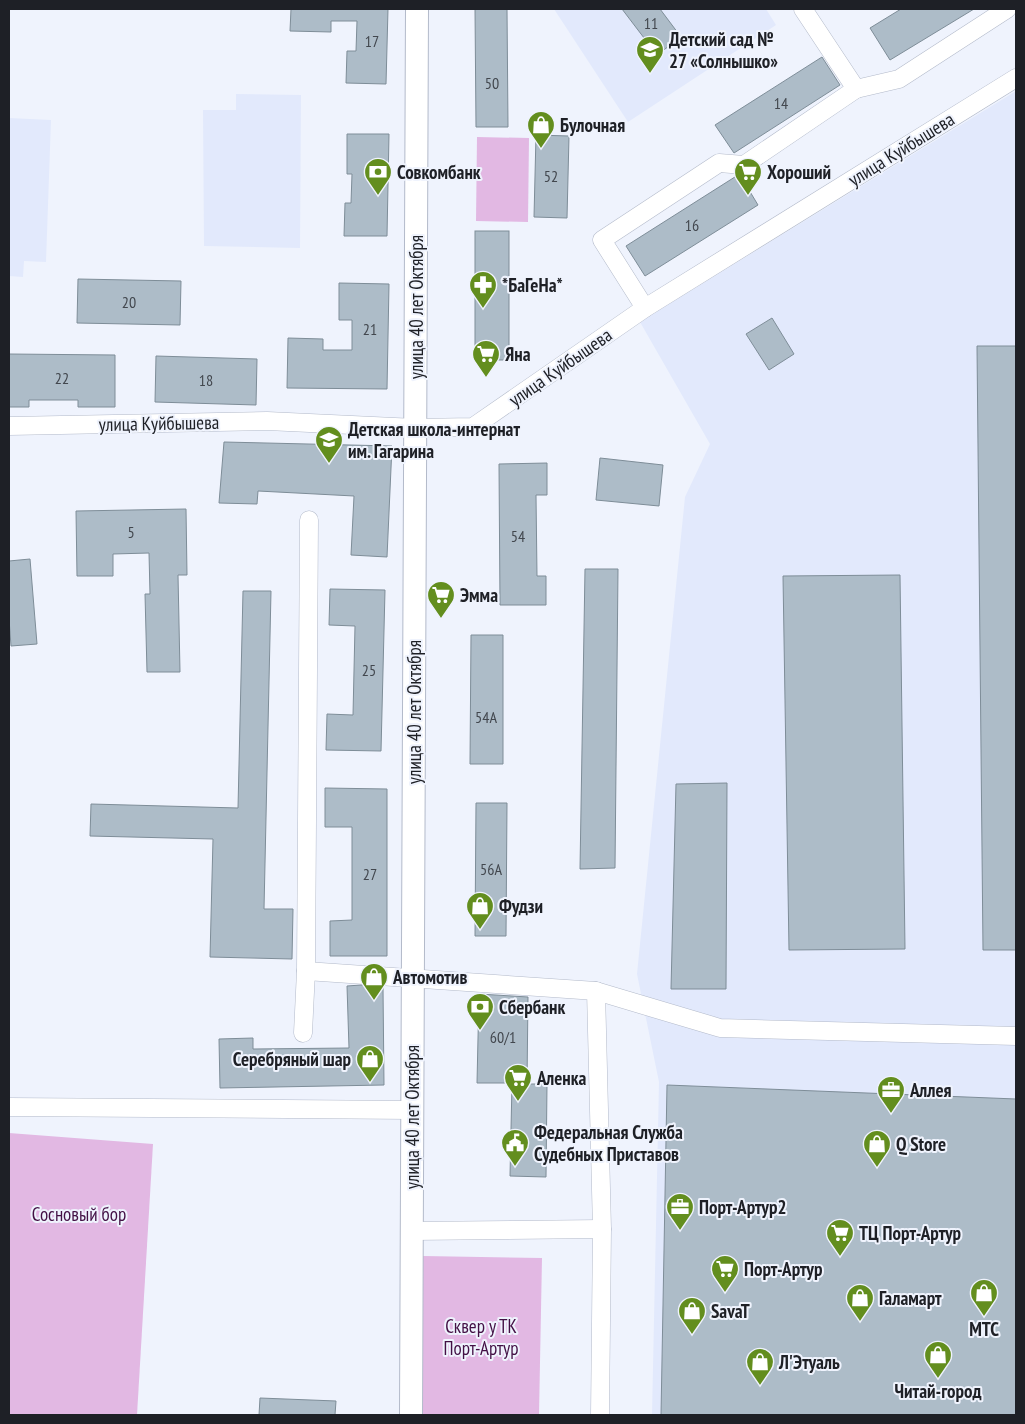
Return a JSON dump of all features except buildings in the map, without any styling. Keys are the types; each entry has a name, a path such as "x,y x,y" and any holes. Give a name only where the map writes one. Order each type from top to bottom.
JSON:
{"main road":[{"name":"улица 40 лет Октября","path":"411,1415 418,9"}],"street":[{"path":"803,9 856,90"},
{"path":"645,308 602,240 719,163 744,165 856,90 899,79 1007,9"},
{"name":"улица Куйбышева","path":"9,426 267,421 416,428 473,427 645,308 1016,78"},
{"path":"303,1033 306,971 309,520"},
{"path":"306,971 596,992 720,1028 1016,1036"},
{"path":"596,992 602,1229 600,1415"},
{"path":"9,1107 412,1110"},
{"path":"412,1232 602,1229"}],"shaded area":[{"name":"Детский сад № 27 «Солнышко»","path":"554,9 766,9 776,25 628,122"},
{"path":"1016,91 1016,1415 652,1415 659,1082 637,974 685,497 710,444 640,322"},
{"path":"236,94 301,95 300,248 204,246 203,110 236,110"},
{"path":"9,118 51,120 46,262 24,261 23,277 9,276"}],"green space":[{"path":"477,137 529,138 528,222 476,221"},
{"name":"Сосновый бор","path":"9,1133 153,1144 137,1415 9,1415"},
{"name":"Сквер у ТК Порт-Артур","path":"423,1256 542,1258 539,1415 422,1415"}],"place":[{"name":"Детский сад № 27 «Солнышко»","path":"650,74"},
{"name":"Булочная","path":"541,149"},
{"name":"Совкомбанк","path":"378,196"},
{"name":"Хороший","path":"748,196"},
{"name":"*БаГеНа*","path":"483,309"},
{"name":"Яна","path":"486,378"},
{"name":"Детская школа-интернат им. Гагарина","path":"329,464"},
{"name":"Эмма","path":"441,619"},
{"name":"Фудзи","path":"480,930"},
{"name":"Автомотив","path":"374,1001"},
{"name":"Сбербанк","path":"480,1031"},
{"name":"Серебряный шар","path":"370,1083"},
{"name":"Аленка","path":"518,1102"},
{"name":"Аллея","path":"891,1114"},
{"name":"Федеральная Служба Судебных Приставов","path":"515,1167"},
{"name":"Q Store","path":"877,1168"},
{"name":"Порт-Артур2","path":"680,1231"},
{"name":"ТЦ Порт-Артур","path":"840,1257"},
{"name":"Порт-Артур","path":"725,1293"},
{"name":"МТС","path":"984,1317"},
{"name":"Галамарт","path":"860,1322"},
{"name":"SavaT","path":"692,1335"},
{"name":"Читай-город","path":"938,1379"},
{"name":"Л'Этуаль","path":"760,1386"}]}
